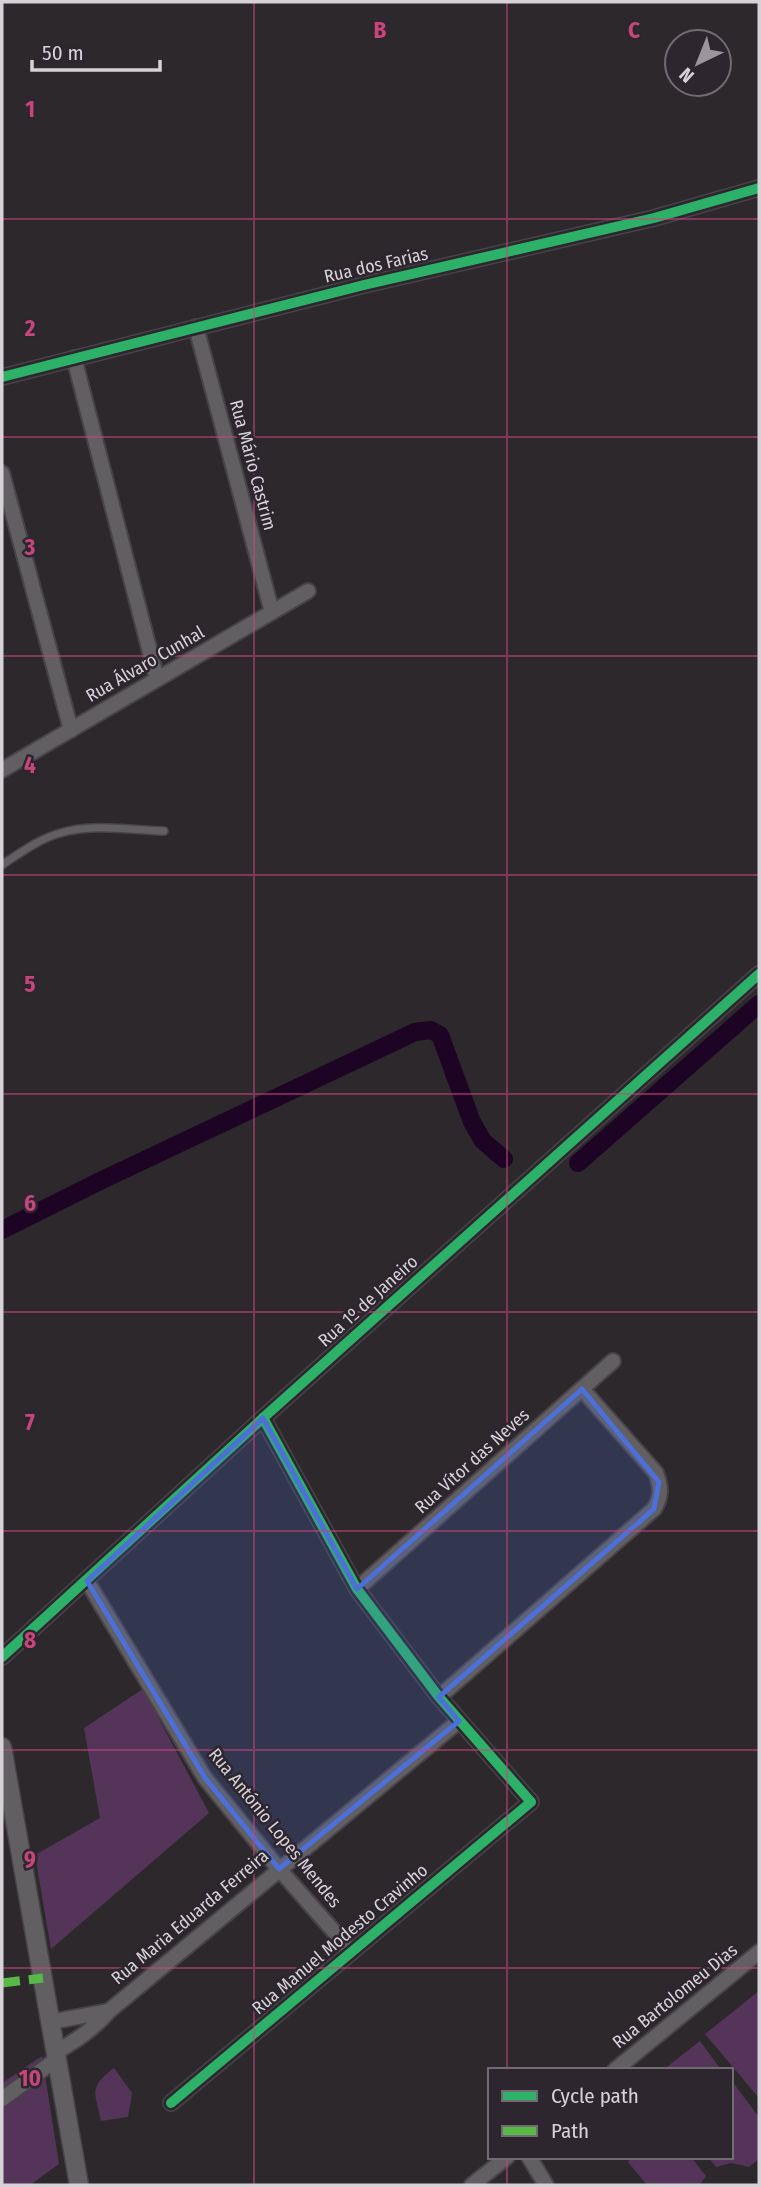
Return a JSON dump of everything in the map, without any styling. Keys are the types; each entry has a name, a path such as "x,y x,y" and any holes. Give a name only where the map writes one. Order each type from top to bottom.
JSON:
{"street":[{"name":"Rua dos Farias","path":"2,377 364,285 654,218 759,188"},
{"name":"Rua Mário Castrim","path":"196,327 272,612"},
{"path":"74,358 157,680"},
{"path":"2,473 71,730"},
{"name":"Rua Álvaro Cunhal","path":"2,770 308,591"},
{"name":"Rua 1º de Janeiro","path":"2,1657 263,1418 759,974"},
{"name":"Rua Vítor das Neves","path":"358,1590 613,1361"},
{"path":"439,1697 654,1509 658,1502 659,1482 651,1465 582,1389"},
{"path":"263,1418 358,1590 459,1721"},
{"name":"Rua António Lopes Mendes","path":"87,1581 205,1778 352,1952"},
{"name":"Rua Maria Eduarda Ferreira","path":"2,2099 99,2023 109,2011 279,1868 459,1721"},
{"name":"Rua Manuel Modesto Cravinho","path":"171,2103 531,1802 459,1721"},
{"path":"2,1746 79,2185"},
{"name":"Rua Bartolomeu Dias","path":"617,2068 759,1952"},
{"name":"Rua Maria Eduarda Ferreira","path":"50,2022 109,2011"},
{"path":"472,2185 504,2159"},
{"path":"530,2159 546,2185"}],"lane":[{"path":"2,864 58,833 83,828 164,831"}],"highlighted area":[{"path":"582,1389 659,1482 654,1509 439,1697 459,1721 279,1869 205,1778 87,1581 263,1418 357,1589"}],"shaded area":[{"path":"143,1689 209,1813 51,1949 35,1855 100,1818 84,1728"},
{"path":"759,1991 759,2098 705,2034"},
{"path":"700,2041 719,2067 718,2068 666,2068"},
{"path":"42,2056 59,2164 30,2185 2,2185 2,2083"},
{"path":"114,2068 132,2093 128,2117 101,2121 96,2096 97,2086"},
{"path":"733,2083 759,2117 759,2159 749,2167 731,2163 716,2167 710,2159 733,2159"},
{"path":"631,2159 693,2159 706,2176 700,2185 647,2185 628,2162"}],"waterway":[{"path":"578,1163 759,1004"},
{"path":"2,1230 415,1032 431,1030 440,1035 472,1122 483,1141 504,1159"}],"marked path":[{"path":"2,1983 43,1978"}],"cycle path":[{"path":"2,377 364,285 654,218 759,188"},
{"path":"2,1657 263,1418 759,974"},
{"path":"171,2103 531,1802 439,1697 357,1589 263,1418"}]}
